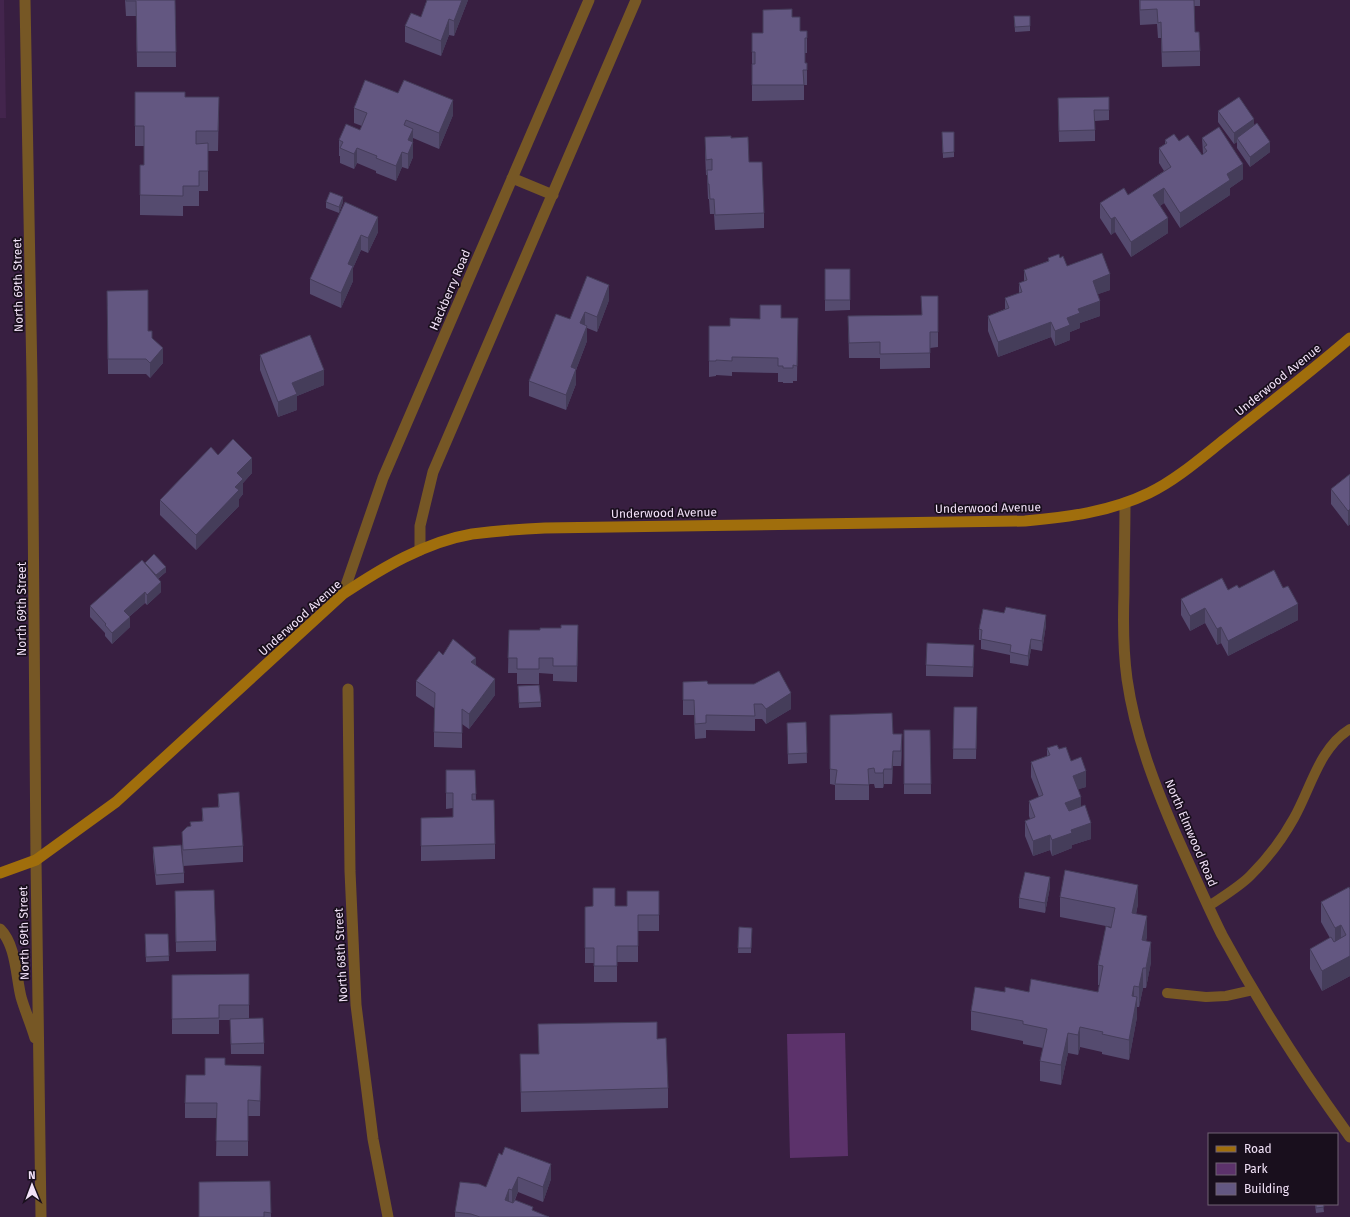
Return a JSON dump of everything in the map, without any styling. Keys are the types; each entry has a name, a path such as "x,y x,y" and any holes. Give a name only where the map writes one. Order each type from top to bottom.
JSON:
{"main road":[{"name":"Underwood Avenue","path":"0,873 36,860 116,802 343,594 371,575 420,550 471,534 530,529 1025,521 1067,517 1099,511 1125,503 1149,493 1177,476 1309,374 1350,338"}],"street":[{"name":"North 69th Street","path":"26,0 32,379 41,1217"},
{"name":"Hackberry Road","path":"343,594 383,478 589,0"},
{"path":"420,550 421,522 433,472 636,0"},
{"path":"512,178 553,195"},
{"name":"North Elmwood Road","path":"1125,503 1123,643 1127,680 1135,722 1147,762 1196,881 1222,934 1253,990 1314,1087 1350,1137"},
{"name":"North 68th Street","path":"348,689 350,871 356,1005 373,1139 388,1217"},
{"path":"0,930 5,934 13,956 21,998 39,1048"}],"lane":[{"path":"1209,906 1250,877 1272,851 1294,818 1314,772 1330,748 1345,732 1350,729"},
{"path":"1167,993 1213,997 1226,996 1253,990"}],"shaded area":[{"path":"0,0 4,0 6,118 0,118"}],"green space":[{"path":"845,1033 848,1156 790,1158 787,1034"}],"building":[{"path":"126,0 175,0 176,52 137,52 136,1"},
{"path":"427,0 462,0 454,21 449,19 441,41 405,26 411,13 421,17"},
{"path":"1140,0 1194,0 1195,32 1199,32 1200,51 1162,52 1161,22 1158,23 1157,9 1140,10"},
{"path":"792,9 792,17 800,17 800,31 807,31 807,38 805,38 805,63 807,63 807,70 803,70 804,85 752,85 752,64 755,64 755,52 752,52 752,33 763,33 763,10"},
{"path":"1014,16 1030,16 1030,26 1015,27"},
{"path":"365,80 398,93 404,80 453,100 439,133 406,120 404,125 413,129 408,140 413,142 408,154 402,152 396,166 357,148 354,154 340,148 343,142 339,140 346,124 360,130 367,113 354,108"},
{"path":"135,92 185,92 185,97 219,97 218,131 196,131 196,144 208,143 208,171 199,171 199,186 183,186 183,196 140,195 140,165 144,165 144,126 135,126"},
{"path":"1109,97 1109,110 1094,110 1095,130 1059,131 1058,98"},
{"path":"1239,97 1254,119 1234,133 1218,111"},
{"path":"1257,123 1270,142 1250,157 1237,138"},
{"path":"1219,127 1243,164 1227,174 1230,180 1180,213 1164,188 1153,195 1168,218 1131,242 1115,217 1111,219 1100,203 1124,188 1128,195 1171,167 1159,148 1167,143 1165,140 1174,134 1179,141 1188,135 1202,155 1207,151 1204,147 1207,145 1202,138"},
{"path":"942,132 954,132 954,152 943,153"},
{"path":"731,136 731,138 748,137 749,162 762,162 764,213 715,215 714,199 710,199 707,170 712,170 712,159 706,160 705,137"},
{"path":"330,192 343,197 339,207 326,202"},
{"path":"345,202 378,217 368,238 361,235 348,264 353,266 341,293 310,279"},
{"path":"1102,253 1110,274 1093,281 1100,301 1078,309 1080,313 1067,318 1070,325 1055,331 1051,322 998,342 988,316 1009,308 1005,298 1022,292 1019,283 1027,280 1024,270 1049,261 1048,258 1059,254 1060,258 1063,256 1067,266"},
{"path":"825,269 850,269 850,300 825,300"},
{"path":"587,276 609,285 597,317 585,312 580,323 587,326 571,367 576,369 566,395 529,381 556,314 570,319"},
{"path":"148,290 148,331 152,331 152,338 163,348 150,363 146,359 108,359 107,291"},
{"path":"921,296 938,296 938,332 930,332 930,353 880,354 880,342 849,343 848,316 922,315"},
{"path":"760,305 781,305 781,318 798,318 797,366 793,365 793,368 783,368 783,366 778,366 778,358 732,357 732,361 709,361 709,326 730,326 730,318 760,319"},
{"path":"310,335 324,370 292,383 297,394 278,402 260,355"},
{"path":"233,439 252,458 237,473 243,479 235,487 239,490 196,535 160,500 211,447 218,455"},
{"path":"1350,474 1350,509 1348,511 1331,489"},
{"path":"154,554 166,567 156,575 145,563"},
{"path":"142,560 161,582 147,595 145,592 124,611 130,617 112,633 90,606"},
{"path":"1274,570 1283,588 1288,586 1298,604 1228,641 1221,627 1217,629 1205,608 1190,616 1181,599 1222,578 1228,590 1237,585 1239,588"},
{"path":"1006,607 1046,615 1042,641 1031,639 1028,656 1010,652 1011,645 981,639 982,630 979,629 983,609 1004,613"},
{"path":"561,625 578,625 577,666 553,666 553,658 539,658 539,669 517,669 517,658 508,658 509,630 561,628"},
{"path":"453,639 476,658 471,662 495,679 469,714 462,709 462,733 434,732 435,693 416,681 439,651 443,655"},
{"path":"927,643 974,645 973,667 926,665"},
{"path":"779,671 791,693 766,709 762,704 754,704 755,716 706,715 706,723 695,724 694,700 683,700 683,682 707,681 708,684 754,684"},
{"path":"539,685 541,702 519,703 518,686"},
{"path":"954,707 977,707 976,749 953,749"},
{"path":"892,713 893,734 902,734 901,751 893,751 892,769 884,769 883,773 875,773 874,768 868,769 869,785 835,784 837,770 830,769 830,715"},
{"path":"806,722 807,753 788,754 787,723"},
{"path":"904,730 930,730 931,784 904,784"},
{"path":"1057,745 1059,749 1066,747 1071,761 1081,757 1086,771 1073,776 1081,797 1065,803 1069,811 1085,805 1091,823 1071,830 1072,833 1052,840 1050,835 1033,841 1025,821 1035,817 1029,801 1043,795 1031,762 1050,755 1047,748"},
{"path":"446,770 475,770 476,794 472,794 472,800 494,800 495,844 421,846 421,818 453,817 453,793 446,793"},
{"path":"239,792 243,846 183,850 182,832 187,827 191,826 190,822 203,821 202,808 219,807 218,794"},
{"path":"181,845 184,873 156,875 153,847"},
{"path":"1065,870 1138,885 1132,913 1147,916 1142,940 1151,942 1146,968 1143,968 1139,987 1134,986 1132,996 1137,997 1129,1040 1080,1027 1078,1035 1068,1033 1061,1065 1040,1061 1047,1029 1023,1024 1023,1021 971,1011 975,987 1005,992 1005,987 1029,992 1031,979 1098,992 1103,966 1098,965 1106,926 1111,928 1115,908 1060,897"},
{"path":"1025,872 1050,877 1045,903 1019,898"},
{"path":"1349,887 1350,956 1322,971 1310,949 1331,937 1334,942 1346,935 1341,925 1335,928 1321,902"},
{"path":"593,888 615,888 615,906 627,906 627,891 659,891 659,915 638,915 638,946 617,946 617,966 594,966 594,948 585,948 585,907 593,906"},
{"path":"214,890 216,941 176,942 175,891"},
{"path":"739,927 752,928 751,948 738,948"},
{"path":"145,934 168,934 169,956 146,957"},
{"path":"249,974 249,1005 219,1005 219,1018 172,1019 172,975"},
{"path":"263,1018 264,1043 231,1044 230,1019"},
{"path":"657,1022 657,1039 666,1038 668,1088 521,1092 520,1054 539,1054 538,1024"},
{"path":"205,1058 225,1058 225,1065 261,1066 260,1101 248,1100 248,1141 216,1141 217,1103 185,1103 186,1075 205,1075"},
{"path":"505,1147 551,1164 543,1187 518,1177 512,1190 509,1189 505,1200 513,1203 515,1200 533,1207 532,1210 549,1217 480,1217 455,1212 460,1182 479,1184 486,1187 499,1153 502,1155"},
{"path":"270,1181 271,1213 264,1212 264,1217 199,1217 199,1182"},
{"path":"1316,1205 1323,1205 1324,1207 1316,1208"}]}
